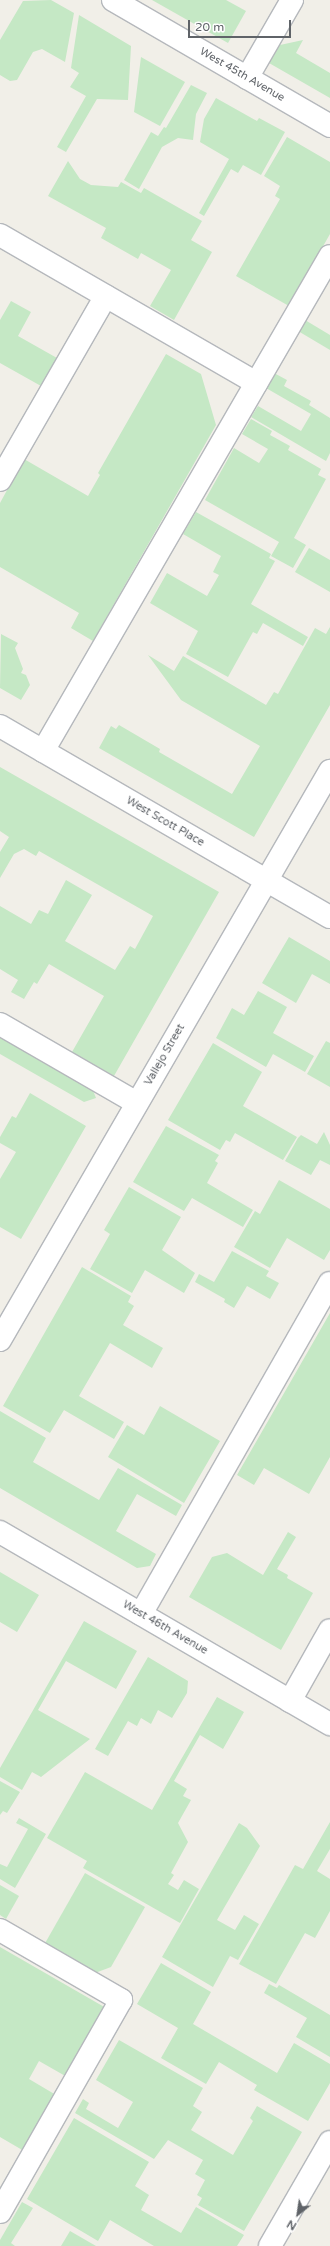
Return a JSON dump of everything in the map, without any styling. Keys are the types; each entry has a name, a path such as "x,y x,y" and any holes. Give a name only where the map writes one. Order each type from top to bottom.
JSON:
{"street":[{"name":"West 45th Avenue","path":"113,0 330,126"},
{"path":"247,78 292,0"},
{"path":"0,235 256,383"},
{"path":"43,751 330,256"},
{"path":"0,480 106,296"},
{"name":"West Scott Place","path":"0,726 330,917"},
{"name":"Vallejo Street","path":"0,1340 330,771"},
{"path":"0,1024 137,1103"},
{"path":"141,1614 330,1283"},
{"name":"West 46th Avenue","path":"0,1532 330,1724"},
{"path":"290,1700 330,1630"},
{"path":"0,1930 122,2000 0,2212"},
{"path":"270,2246 330,2142"}],"green space":[{"path":"51,0 74,13 65,62 42,49 33,52 17,80 10,81 0,75 0,40 23,1"},
{"path":"152,0 226,0 246,11 228,43"},
{"path":"79,15 131,46 128,100 97,99 66,152 57,147 86,96 70,87 79,73 71,68"},
{"path":"303,40 296,53 330,73 330,98 269,63 280,45"},
{"path":"141,57 185,82 160,126 134,112"},
{"path":"191,85 207,93 196,114 193,140 178,138 162,147 139,189 124,180 151,132 158,136 164,127 166,128"},
{"path":"216,98 257,121 259,118 285,132 261,175 243,165 238,173 231,169 204,216 199,213 229,159 200,142 204,119"},
{"path":"287,137 330,162 330,234 289,306 236,276 280,199 275,196 280,186 264,176"},
{"path":"68,161 80,179 91,185 118,187 121,182 141,193 144,188 202,221 191,240 212,252 174,320 150,306 171,270 141,253 138,259 101,238 106,228 48,196"},
{"path":"11,301 31,312 18,336 57,358 41,386 0,363 0,320"},
{"path":"305,320 330,335 330,350 298,331"},
{"path":"166,354 201,374 216,425 93,641 71,628 79,613 0,567 0,503 24,459 88,496 100,475 98,473"},
{"path":"274,373 287,380 284,386 311,401 309,405 330,418 330,453 326,461 251,417 258,406 301,431 311,414 266,388"},
{"path":"251,419 272,431 270,435 290,446 288,450 321,469 318,475 326,479 294,538 306,545 293,568 271,556 279,542 205,500 234,448 259,463 268,449 242,434"},
{"path":"196,512 271,554 269,558 275,561 251,604 308,637 303,646 263,623 257,634 253,632 228,677 186,654 198,631 150,603 167,573 207,596 219,575 213,572 221,556 183,534"},
{"path":"309,548 330,560 330,592 295,572"},
{"path":"330,627 330,705 254,837 99,748 111,726 116,729 119,725 160,749 159,752 232,794 260,746 181,700 148,655 174,671 183,656 266,705 274,692 278,694 315,628 326,634"},
{"path":"1,634 18,643 15,648 23,669 21,673 26,675 30,685 21,700 0,688"},
{"path":"0,767 219,892 114,1076 72,1052 104,996 49,964 37,984 34,982 24,999 11,992 18,980 0,969 0,906 31,924 39,910 48,914 66,880 92,895 65,941 115,970 130,946 135,949 153,916 39,851 36,856 24,849 14,854 0,878 0,852 9,837 0,831"},
{"path":"289,937 330,961 330,984 312,974 296,1003 262,983"},
{"path":"258,991 287,1007 273,1033 314,1056 305,1072 273,1054 266,1067 216,1038 232,1008 244,1015"},
{"path":"0,1035 92,1088 96,1098 84,1102 0,1054"},
{"path":"326,1041 330,1043 330,1087 307,1074"},
{"path":"213,1043 262,1072 243,1106 297,1137 283,1160 235,1133 230,1142 226,1140 220,1150 168,1120"},
{"path":"30,1093 86,1126 21,1239 0,1227 0,1179 16,1152 0,1143 0,1137 12,1116 16,1118"},
{"path":"166,1126 219,1155 215,1161 218,1163 207,1183 253,1210 243,1227 192,1198 184,1211 133,1182"},
{"path":"324,1132 330,1145 330,1165 320,1160 311,1175 285,1161 301,1135 317,1144"},
{"path":"279,1180 330,1209 330,1250 324,1260 287,1238 270,1268 234,1247 255,1211 260,1214"},
{"path":"129,1187 181,1217 162,1250 195,1273 184,1293 145,1270 132,1293 90,1269 110,1234 104,1230"},
{"path":"232,1251 269,1271 266,1276 279,1283 270,1299 247,1286 234,1308 224,1302 225,1299 195,1282 199,1274 214,1282"},
{"path":"82,1267 131,1296 128,1302 134,1306 123,1325 163,1348 152,1368 110,1343 79,1396 124,1422 114,1439 64,1410 50,1433 3,1406"},
{"path":"330,1313 330,1457 309,1494 264,1468 254,1485 237,1475"},
{"path":"160,1406 220,1441 184,1503 108,1457 127,1425 144,1435"},
{"path":"0,1411 46,1438 33,1462 99,1500 118,1468 182,1505 176,1516 137,1494 116,1531 156,1554 150,1566 137,1568 0,1488"},
{"path":"288,1532 296,1537 277,1569 288,1575 287,1578 313,1593 281,1650 189,1597 212,1557 227,1553 263,1575"},
{"path":"0,1572 39,1595 17,1632 0,1622"},
{"path":"84,1621 137,1651 116,1689 66,1661 38,1710 90,1739 41,1777 32,1772 22,1790 0,1777 0,1768"},
{"path":"148,1657 188,1681 187,1693 172,1718 158,1710 151,1724 141,1718 137,1726 128,1721 108,1756 95,1749"},
{"path":"217,1697 244,1712 223,1749 200,1735 174,1781 187,1789 183,1796 191,1800 178,1823 188,1842 171,1873 174,1875 168,1884 178,1890 184,1880 199,1889 180,1923 83,1868 87,1861 47,1838 85,1772 152,1810"},
{"path":"0,1781 20,1792 7,1813 3,1811 0,1815"},
{"path":"19,1818 46,1834 15,1888 0,1879 0,1864 7,1867 28,1829 16,1823"},
{"path":"330,1822 330,1849 317,1871 330,1879 330,1911 315,1938 305,1933 276,1984 239,1964 295,1865 303,1869"},
{"path":"239,1823 247,1828 260,1846 217,1920 235,1930 244,1915 259,1924 238,1960 230,1956 213,1987 162,1957"},
{"path":"85,1873 145,1907 111,1967 95,1973 44,1945"},
{"path":"0,1885 19,1896 6,1919 0,1915"},
{"path":"0,1947 106,2008 67,2077 39,2061 29,2079 56,2095 24,2151 0,2137"},
{"path":"161,1963 211,1992 193,2024 277,2073 294,2043 330,2064 330,2083 308,2121 254,2090 257,2085 219,2062 206,2084 161,2058 178,2028 137,2004"},
{"path":"269,1984 277,1988 279,1985 330,2015 330,2057 296,2037 307,2018 264,1993"},
{"path":"119,2040 203,2088 193,2106 202,2112 191,2130 233,2155 253,2121 250,2118 257,2106 302,2132 244,2231 198,2205 202,2198 197,2195 205,2180 195,2174 203,2160 168,2140 154,2159 75,2113 83,2099 89,2103 86,2109 118,2128 133,2102 96,2080"},
{"path":"74,2118 149,2162 135,2186 149,2195 141,2210 181,2233 196,2207 244,2235 237,2246 154,2246 110,2220 98,2241 27,2199"},
{"path":"22,2202 33,2208 11,2243 15,2246 0,2246 0,2240"},
{"path":"70,2231 96,2246 61,2246"}]}
